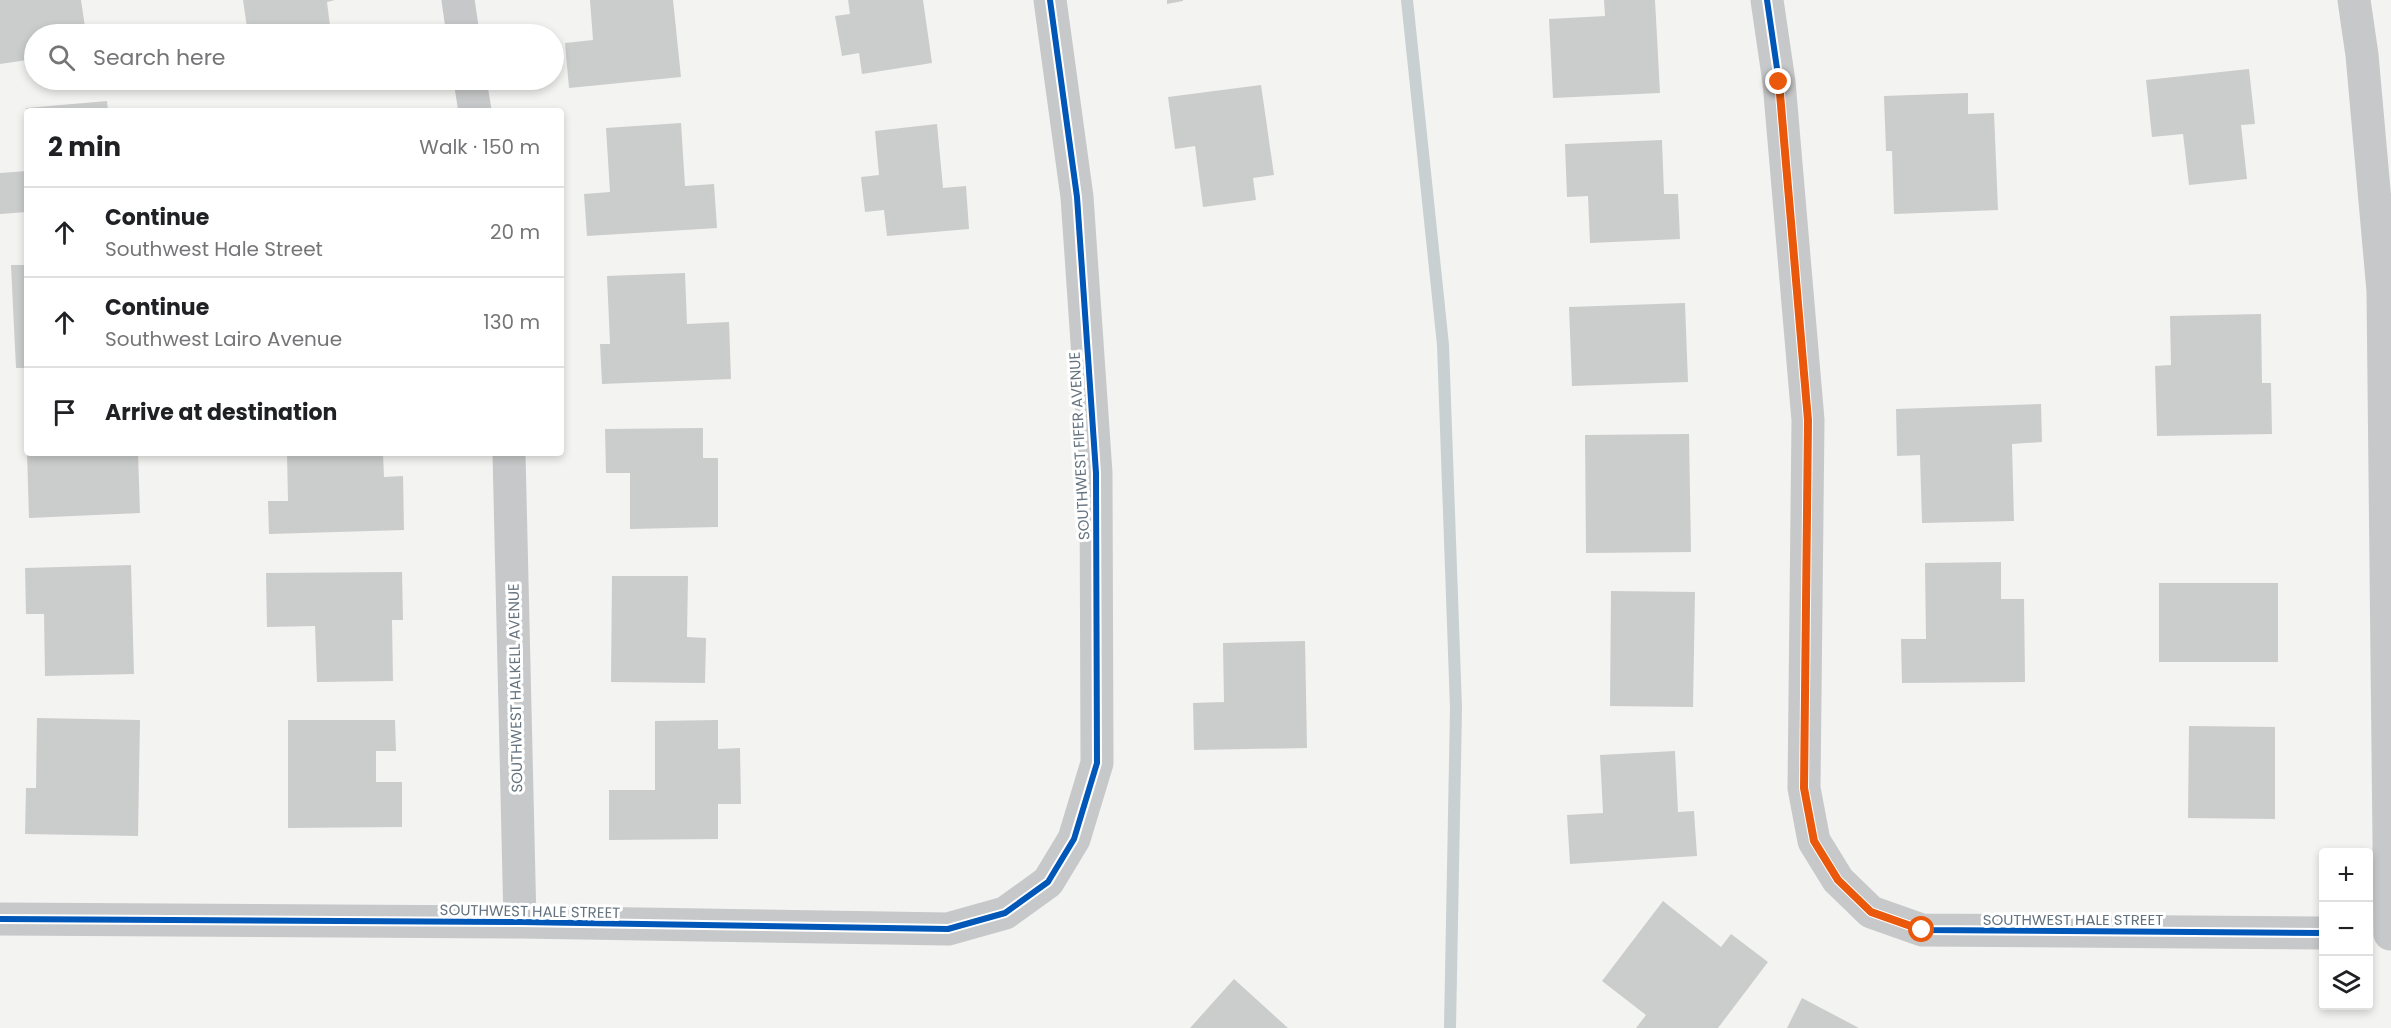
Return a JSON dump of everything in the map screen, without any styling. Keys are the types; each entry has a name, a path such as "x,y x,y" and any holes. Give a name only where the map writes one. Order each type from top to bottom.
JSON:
{"street":[{"path":"458,0 462,24"},
{"name":"SOUTHWEST FIFER AVENUE","path":"1048,882 1074,839 1096,763 1096,473 1077,197 1050,0"},
{"name":"SOUTHWEST HALE STREET","path":"1767,0 1779,82 1808,420 1804,788 1814,841 1838,880 1871,912 1922,930 2319,933"},
{"path":"2354,0 2362,55 2383,291 2383,934"},
{"path":"472,90 475,108"},
{"name":"SOUTHWEST HALKELL AVENUE","path":"509,456 520,922"},
{"name":"SOUTHWEST HALE STREET","path":"0,919 520,922 948,929 1005,914 1048,882"}],"building":[{"path":"0,0 81,0 85,24 24,24 24,60 0,64"},
{"path":"243,0 335,0 327,2 330,24 247,24"},
{"path":"590,0 673,0 681,77 569,88 565,43 593,40"},
{"path":"848,0 923,0 932,63 862,74 859,53 842,56 835,16 850,14"},
{"path":"1167,0 1183,0 1183,1 1167,4"},
{"path":"1604,0 1655,0 1660,93 1553,98 1549,19 1605,16"},
{"path":"2249,69 2255,124 2241,125 2247,179 2189,185 2183,134 2152,137 2146,80"},
{"path":"1261,85 1274,175 1253,178 1256,200 1203,207 1195,146 1175,149 1168,97"},
{"path":"1968,93 1968,114 1994,113 1998,210 1894,214 1892,151 1886,151 1884,96"},
{"path":"107,101 108,108 26,108"},
{"path":"681,123 685,186 714,184 717,228 587,236 584,194 610,192 606,128"},
{"path":"937,124 943,188 966,186 969,229 887,236 884,210 865,212 861,177 879,175 875,131"},
{"path":"1662,140 1664,194 1678,194 1680,239 1590,243 1588,196 1567,197 1565,144"},
{"path":"24,171 24,212 0,214 0,173"},
{"path":"11,265 24,265 24,368 16,368"},
{"path":"685,273 687,324 729,322 731,379 602,384 600,344 610,344 607,276"},
{"path":"1685,303 1688,382 1572,386 1569,307"},
{"path":"2261,314 2262,383 2271,383 2272,434 2157,436 2155,366 2171,365 2170,316"},
{"path":"2041,404 2042,442 2012,444 2014,521 1922,523 1920,455 1897,456 1896,409"},
{"path":"703,428 703,458 718,458 718,527 630,529 630,473 606,473 605,429"},
{"path":"1689,434 1691,552 1586,553 1585,435"},
{"path":"27,456 138,456 140,513 29,518"},
{"path":"287,456 383,456 384,477 403,476 404,530 269,534 268,501 288,501"},
{"path":"2001,562 2001,599 2024,599 2025,682 1902,683 1901,639 1926,639 1925,563"},
{"path":"131,565 134,674 45,676 44,614 26,614 25,568"},
{"path":"402,572 403,620 392,620 393,681 317,682 315,626 267,627 266,573"},
{"path":"612,576 688,576 687,637 706,638 705,683 611,682"},
{"path":"2159,583 2278,583 2278,662 2159,662"},
{"path":"1611,591 1695,592 1693,707 1610,706"},
{"path":"1305,641 1307,748 1194,750 1193,703 1224,702 1223,643"},
{"path":"37,718 140,720 138,836 25,834 26,788 36,788"},
{"path":"288,720 395,720 396,751 376,751 376,782 402,782 402,827 288,828"},
{"path":"718,720 718,749 740,748 741,804 718,804 718,839 609,840 609,790 655,790 655,721"},
{"path":"2189,726 2275,727 2275,819 2188,818"},
{"path":"1675,751 1678,812 1694,811 1697,856 1570,864 1567,815 1603,813 1600,755"},
{"path":"1663,901 1721,947 1731,934 1768,962 1718,1028 1636,1028 1646,1015 1602,981"},
{"path":"1234,979 1288,1028 1190,1028"},
{"path":"1802,998 1859,1028 1787,1028"}],"waterway":[{"path":"1407,0 1443,345 1456,708 1450,1028"}],"cycle path":[{"path":"0,919 520,922 948,929 1005,913 1048,882 1074,839 1097,763 1096,473 1077,197 1050,0"},
{"path":"1767,0 1779,82 1808,420 1804,788 1814,841 1838,880 1871,912 1922,930 2319,933"}],"route":[{"path":"1779,82 1808,420 1804,788 1814,841 1838,880 1871,912 1922,930"}]}
